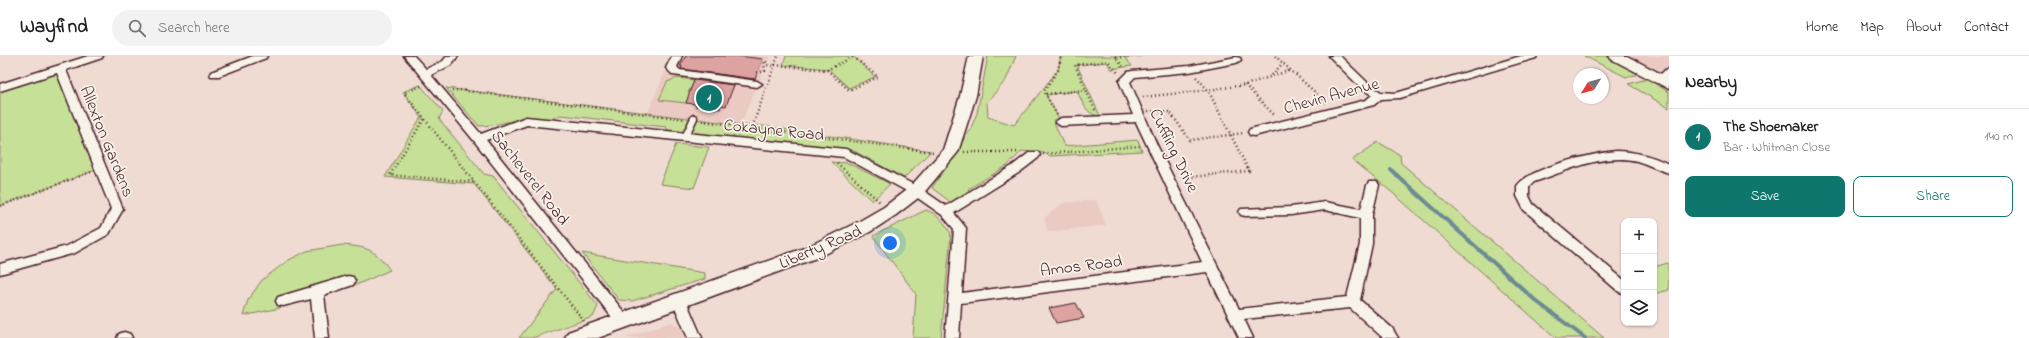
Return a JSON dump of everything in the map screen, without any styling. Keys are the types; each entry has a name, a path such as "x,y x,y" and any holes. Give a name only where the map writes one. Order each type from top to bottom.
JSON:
{"street":[{"path":"0,88 98,56"},
{"path":"216,74 262,56"},
{"name":"Sacheverel Road","path":"409,56 479,138 623,321"},
{"path":"428,78 447,63 453,56"},
{"path":"677,56 671,68 677,73 757,78"},
{"name":"Liberty Road","path":"575,338 813,252 864,227 890,211 916,191 950,152 968,96 976,56"},
{"path":"1334,56 1366,87 1379,95"},
{"name":"Chevin Avenue","path":"1254,132 1370,103 1379,95 1396,96 1532,56"},
{"path":"1616,56 1666,78"},
{"path":"1125,80 1132,74 1189,69 1234,58"},
{"name":"Allexton Gardens","path":"0,269 71,250 105,231 117,209 61,69"},
{"name":"Cuffling Drive","path":"1125,80 1124,81 1130,98 1151,145 1246,338"},
{"path":"1061,122 1100,120 1137,114"},
{"name":"Cokayne Road","path":"479,138 526,121 846,153 916,191 946,212 960,228 952,338"},
{"path":"946,212 1016,169 1034,155"},
{"path":"1621,285 1528,207 1523,196 1523,186 1530,179 1594,159 1616,155 1646,160 1669,169"},
{"path":"1353,302 1366,244 1366,215 1373,185"},
{"path":"1245,212 1291,211 1325,206 1366,215"},
{"name":"Amos Road","path":"955,299 1211,266"},
{"path":"283,301 317,292 348,281"},
{"path":"317,292 322,338"},
{"path":"679,300 695,338"},
{"path":"1235,315 1353,302 1387,332 1391,338"}],"lane":[{"path":"685,137 694,118"}],"path":[{"path":"746,143 778,56"},
{"path":"1061,56 1058,70 1044,91 1061,122"},
{"path":"1104,56 1112,69 1125,80"},
{"path":"1115,57 1128,56"},
{"path":"1275,56 1337,112"},
{"path":"757,78 765,71 764,62 766,61 767,65 827,70 855,57 878,77 849,90 827,70"},
{"path":"1115,57 1123,67"},
{"path":"1100,120 1075,65 1108,61"},
{"path":"1272,75 1283,63"},
{"path":"1168,179 1249,171 1208,90 1189,69"},
{"path":"1130,98 1246,85 1272,75 1291,70"},
{"path":"428,78 404,94 593,332"},
{"path":"1246,85 1283,124"},
{"path":"1046,94 1086,90"},
{"path":"1137,114 1170,112 1190,140 1254,132"},
{"path":"424,119 390,175 474,182"},
{"path":"950,152 1016,152 1034,155 1151,145"},
{"path":"823,151 890,211"},
{"path":"0,206 101,168"}],"shaded area":[{"path":"671,56 770,56 740,125 648,113"},
{"path":"1630,56 1669,56 1669,76 1634,58"},
{"path":"1096,200 1106,225 1048,232 1044,218 1063,203"},
{"path":"671,322 682,328 686,338 625,338"}],"green space":[{"path":"786,56 853,56 875,77 849,88 828,69 783,65"},
{"path":"988,56 1016,56 1006,80 987,102 988,117 1014,125 1058,70 1061,56 1142,56 1125,58 1132,66 1111,69 1107,62 1077,65 1100,116 1088,111 1077,91 1046,95 1059,119 1053,120 1064,146 1138,140 1142,151 1051,156 1044,153 1022,151 1007,166 968,189 971,193 953,204 932,188 971,128 977,113"},
{"path":"1584,56 1606,56 1640,74 1626,77"},
{"path":"61,69 101,168 0,206 0,88"},
{"path":"677,78 696,80 688,92 690,93 686,103 659,100 667,82"},
{"path":"1647,79 1669,92 1669,108 1628,84"},
{"path":"420,85 443,111 439,119 484,174 493,176 598,306 593,317 532,338 519,338 557,289 474,184 385,177 421,117 403,92"},
{"path":"446,88 743,125 763,126 931,151 904,178 852,150 668,130 666,127 561,115 545,119 522,119 494,125 479,126"},
{"path":"1378,142 1400,155 1401,163 1604,338 1556,338 1394,194 1352,160"},
{"path":"676,144 709,147 694,188 660,184"},
{"path":"831,162 848,163 890,184 872,201"},
{"path":"926,210 941,219 951,234 941,338 913,338 916,294 873,236"},
{"path":"342,245 370,250 385,263 390,270 356,285 348,281 283,301 280,308 243,316 248,300 262,280 287,261 307,251"},
{"path":"582,253 705,273 705,279 632,301 619,300"},
{"path":"1668,263 1669,290 1657,293 1657,290 1657,266"}],"building":[{"path":"686,56 738,56 763,59 755,79 681,69 682,66 680,66"},
{"path":"694,80 734,85 726,106 721,105 720,109 695,106 696,104 686,103"},
{"path":"1076,303 1084,318 1056,323 1049,308"}],"waterway":[{"path":"1391,170 1536,301 1585,338"}],"place":[{"name":"The Shoemaker","path":"709,98"}]}
